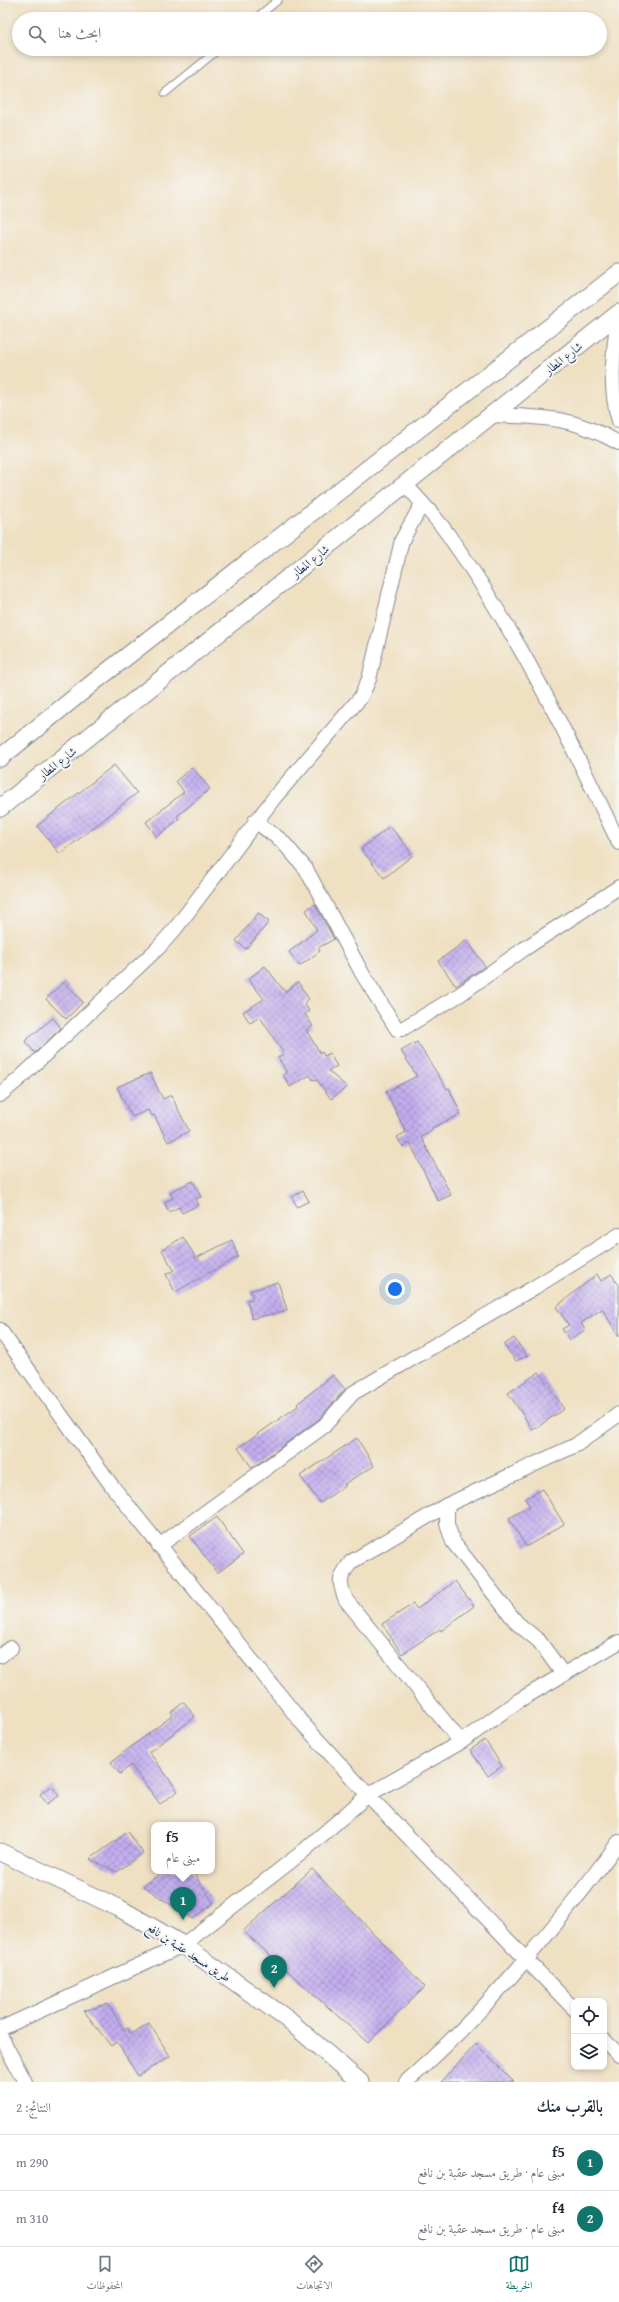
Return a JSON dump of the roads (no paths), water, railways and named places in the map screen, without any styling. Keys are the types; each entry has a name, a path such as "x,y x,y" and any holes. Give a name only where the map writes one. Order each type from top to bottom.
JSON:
{"street":[{"path":"0,758 94,682 619,272"},
{"path":"618,314 611,379 613,399 619,421"},
{"name":"شارع المطار","path":"0,808 406,485 618,314"},
{"path":"491,415 559,418 582,424 619,442"},
{"path":"406,485 446,532 516,640 581,763 619,843"},
{"path":"0,1095 19,1079 85,1014 158,948 175,929 255,821 366,689 402,540 422,504"},
{"path":"255,821 282,841 306,869 363,975 393,1025 397,1029 402,1029 459,995 524,949 619,887"},
{"path":"159,1546 324,1426 353,1393 535,1287 619,1235"},
{"path":"0,1330 112,1486 303,1724 368,1795 571,2006"},
{"path":"462,1742 346,1600 340,1586 341,1575 351,1562 447,1505 576,1445 619,1414"},
{"path":"447,1505 447,1524 453,1542 517,1623 539,1641 563,1674"},
{"path":"0,2030 183,1945 300,1854 368,1795 462,1742 518,1701 619,1642"},
{"path":"406,2082 466,2024 525,1958 578,1897 619,1842"},
{"name":"طريق مسجد عقبة بن نافع","path":"0,1852 119,1908 183,1945 287,2019 360,2082"},
{"path":"0,2035 25,2082"},
{"path":"607,2043 619,2055"}],"lane":[{"path":"263,12 278,0"},
{"path":"165,93 210,56"}],"place":[{"name":"f5","path":"183,1920"},
{"name":"f4","path":"274,1988"}]}
